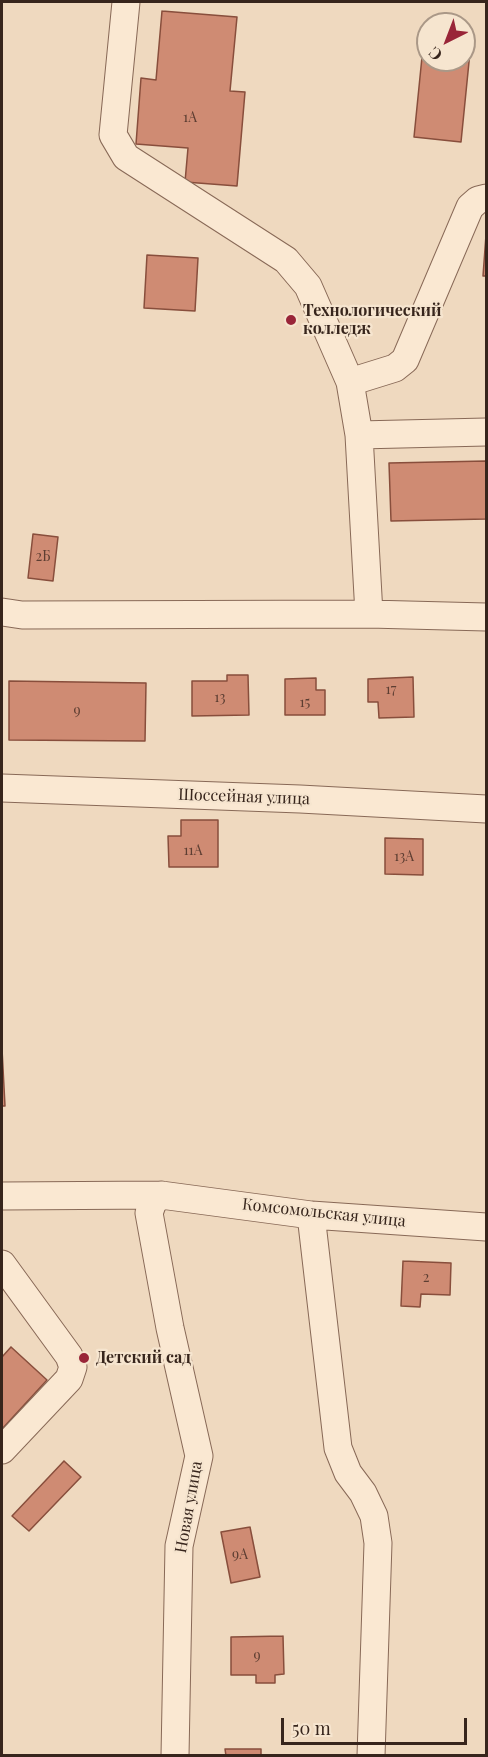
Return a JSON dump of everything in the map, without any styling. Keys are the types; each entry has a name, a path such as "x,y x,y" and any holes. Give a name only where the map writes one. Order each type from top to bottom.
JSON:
{"street":[{"path":"126,2 113,135 126,157 286,260 308,286 350,382 359,435 369,614"},
{"path":"350,382 395,369 405,360 470,207 478,200 486,198"},
{"path":"359,435 486,432"},
{"path":"2,612 22,615 486,616"},
{"name":"Шоссейная улица","path":"2,788 300,799 486,809"},
{"name":"Комсомольская улица","path":"2,1196 161,1195 311,1215 486,1227"},
{"name":"Новая улица","path":"161,1195 153,1202 149,1213 170,1328 199,1456 179,1546 175,1755"},
{"path":"311,1215 338,1448 348,1473 363,1494 374,1516 378,1543 371,1755"},
{"path":"2,1264 69,1356 73,1367 69,1378 2,1450"}],"building":[{"path":"162,11 237,17 230,91 245,92 237,186 185,182 188,148 136,144 141,78 156,80"},
{"path":"420,72 468,72 461,142 414,137"},
{"path":"486,235 486,276 483,276"},
{"path":"147,255 198,258 195,311 144,308"},
{"path":"486,461 486,519 391,521 389,463"},
{"path":"33,534 58,537 53,581 28,578"},
{"path":"227,675 248,675 249,715 192,716 192,681 227,681"},
{"path":"413,677 414,717 379,718 378,702 368,702 368,679"},
{"path":"316,678 316,690 325,690 325,715 285,715 285,679"},
{"path":"9,681 146,683 145,741 9,740"},
{"path":"181,820 218,820 218,867 169,867 168,836 181,836"},
{"path":"385,838 423,839 423,875 385,874"},
{"path":"2,1049 5,1106 2,1106"},
{"path":"403,1261 451,1263 450,1295 421,1294 420,1307 401,1306"},
{"path":"11,1347 47,1380 2,1429 2,1357"},
{"path":"64,1461 81,1477 29,1531 12,1516"},
{"path":"250,1527 260,1577 231,1583 221,1532"},
{"path":"283,1636 284,1674 275,1675 275,1683 256,1683 256,1675 231,1675 231,1637"},
{"path":"225,1749 261,1749 261,1756 226,1756"}],"place":[{"name":"Технологический колледж","path":"291,320"},
{"name":"Детский сад","path":"84,1358"}]}
